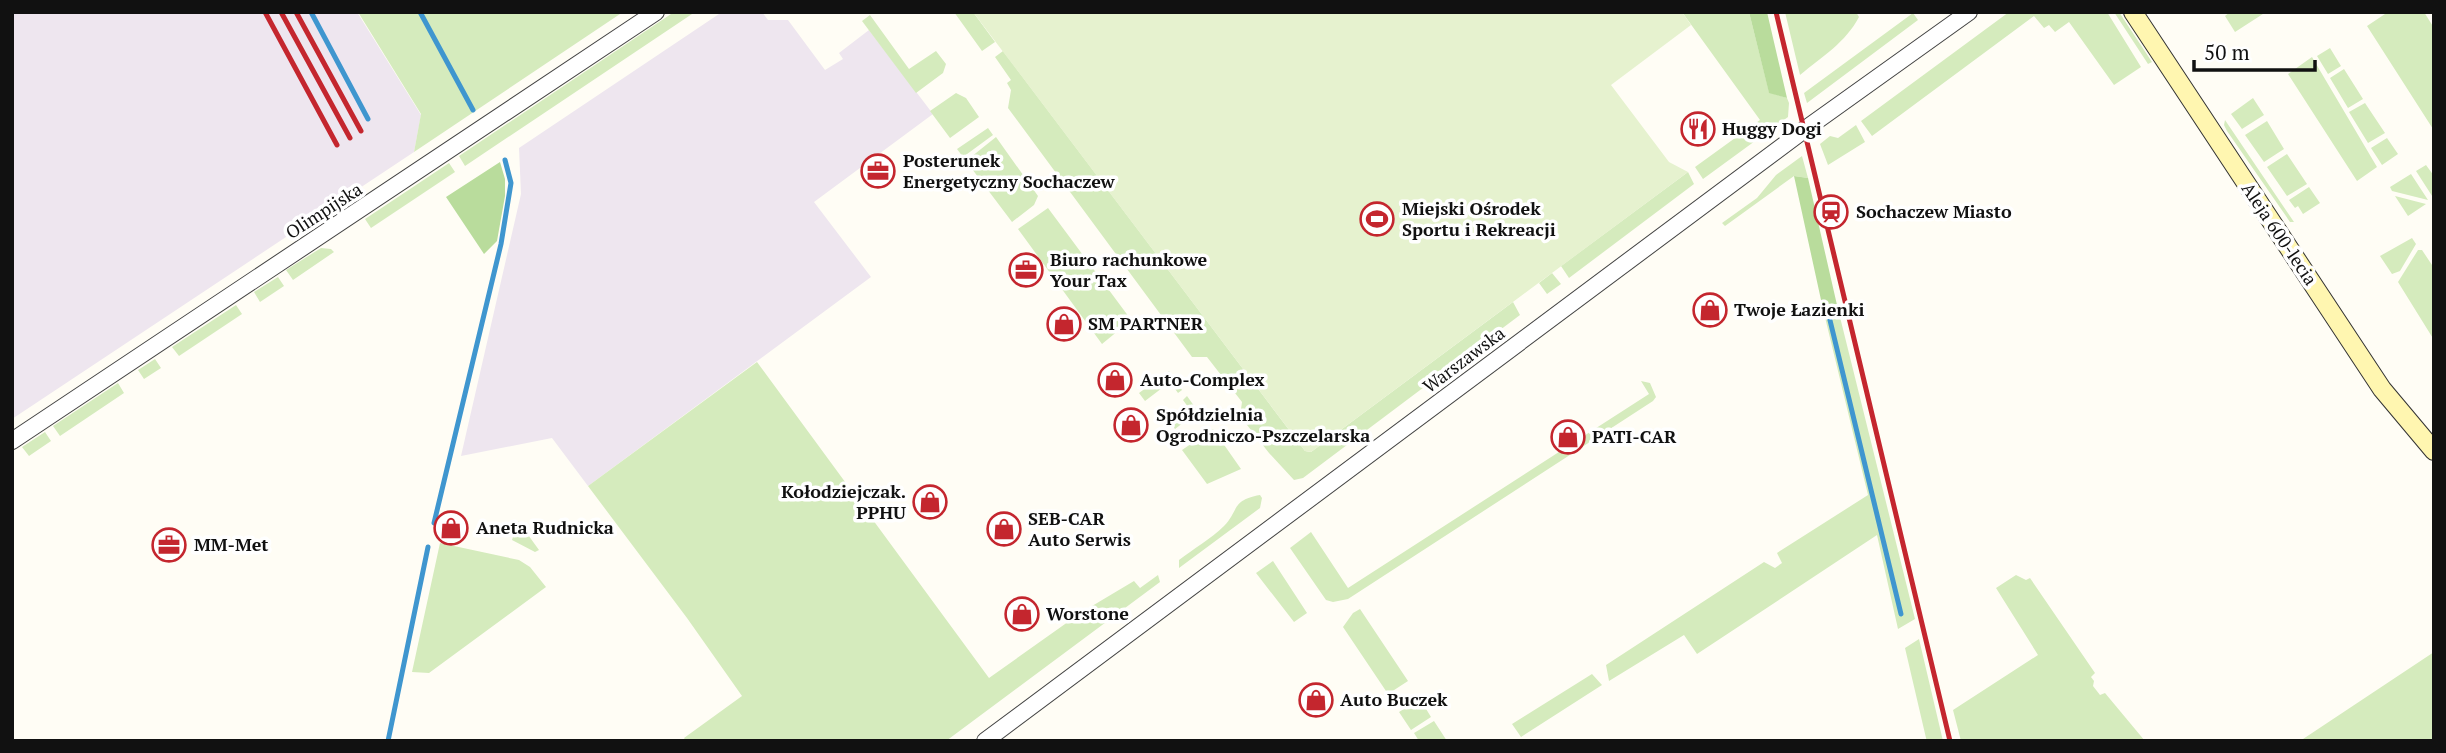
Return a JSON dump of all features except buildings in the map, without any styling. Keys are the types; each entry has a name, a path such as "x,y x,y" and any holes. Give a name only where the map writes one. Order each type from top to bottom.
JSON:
{"main road":[{"name":"Aleja 600-lecia","path":"2133,12 2382,389 2434,451"}],"street":[{"name":"Olimpijska","path":"12,441 656,12"},
{"name":"Warszawska","path":"985,741 1804,130 1969,12"}],"shaded area":[{"path":"12,12 357,12 421,115 414,152 12,419"},
{"path":"722,12 762,12 768,20 788,20 825,70 843,59 839,53 869,30 933,114 814,202 871,277 588,486 552,438 461,456 521,194 519,148"}],"green space":[{"path":"358,12 623,12 414,152 421,114"},
{"path":"674,12 695,12 465,166 459,156"},
{"path":"954,12 973,12 995,42 982,51"},
{"name":"Miejski Ośrodek Sportu i Rekreacji","path":"973,12 1682,12 1691,25 1611,85 1669,162 1688,172 1311,452 1305,451"},
{"path":"1682,12 1749,12 1769,92 1787,98 1789,103 1788,117 1703,179 1695,167 1760,120"},
{"path":"1749,12 1767,12 1787,98 1769,93"},
{"path":"1785,12 1856,12 1859,17 1840,42 1800,75"},
{"path":"2009,12 2107,12 2141,67 2114,85 2069,22 2055,32 2049,25 2044,28 2034,16 1872,136 1861,121"},
{"path":"2114,12 2119,12 2152,62 2148,64"},
{"path":"2230,12 2266,12 2235,32 2225,16"},
{"path":"2388,12 2424,12 2434,28 2433,129 2367,26"},
{"path":"1913,13 1918,20 1807,103 1804,93"},
{"path":"870,15 909,69 936,51 946,64 943,73 916,93 862,21"},
{"path":"2330,48 2341,66 2328,74 2317,56"},
{"path":"1003,51 1305,451 1311,452 1513,302 1520,315 1303,478 1294,480 1240,416 1242,402 1207,357 1192,357 1008,108 1011,90 1007,83 1011,80 995,57"},
{"path":"2312,57 2377,167 2357,181 2288,74"},
{"path":"2344,69 2363,99 2348,108 2330,78"},
{"path":"956,93 966,98 979,117 950,138 930,111"},
{"path":"2253,98 2264,115 2242,129 2231,114"},
{"path":"2365,103 2385,133 2368,143 2349,112"},
{"path":"2225,120 2294,222 2290,222 2227,131"},
{"path":"2267,121 2284,149 2264,162 2245,135"},
{"path":"1856,125 1865,142 1828,165 1820,144 1830,136 1838,138"},
{"path":"988,128 993,135 963,157 957,149"},
{"path":"996,137 1038,196 1034,205 1012,222 966,161"},
{"path":"2387,138 2398,154 2382,165 2371,148"},
{"path":"2287,154 2307,184 2287,196 2267,167"},
{"path":"1802,156 1808,178 1794,176 1725,226 1722,223 1757,198 1776,175"},
{"path":"500,162 505,179 505,196 497,241 484,254 446,197"},
{"path":"449,163 455,172 371,228 365,219"},
{"path":"2426,165 2434,176 2434,199 2416,171"},
{"path":"1688,172 1694,184 1569,278 1561,266"},
{"path":"2411,174 2428,200 2392,191 2390,187"},
{"path":"1794,176 1808,178 1837,305 1823,309"},
{"path":"2309,187 2320,203 2303,214 2298,206 2295,208 2289,200"},
{"path":"2395,196 2426,204 2408,216"},
{"path":"1048,208 1129,317 1130,321 1102,344 1018,229"},
{"path":"2412,238 2416,244 2400,271 2392,274 2380,256"},
{"path":"321,248 334,252 293,280 286,270"},
{"path":"2418,250 2422,250 2434,268 2434,340 2398,282"},
{"path":"1552,273 1561,284 1547,294 1539,283"},
{"path":"278,277 284,286 260,302 254,292"},
{"path":"236,305 242,314 179,356 172,347"},
{"path":"1837,305 1915,619 1898,629 1877,535 1697,654 1684,635 1609,681 1606,665 1764,562 1775,568 1782,563 1777,553 1868,495 1823,309"},
{"path":"155,359 161,368 144,379 138,370"},
{"path":"757,362 989,678 1082,612 1134,581 1140,588 1158,575 1160,582 946,741 686,741 684,738 742,696 588,486"},
{"path":"1169,371 1182,390 1178,393 1170,382 1145,401 1139,393"},
{"path":"1641,381 1650,383 1656,397 1653,401 1348,599 1333,602 1326,600 1290,548 1311,532 1348,588 1649,394"},
{"path":"118,383 124,393 60,436 53,426"},
{"path":"1187,396 1197,410 1196,413 1175,429 1172,425 1191,411 1183,400"},
{"path":"1213,429 1241,469 1207,484 1182,450"},
{"path":"45,432 51,441 29,456 22,447"},
{"path":"1260,495 1260,508 1179,568 1179,560 1224,526 1240,503"},
{"path":"518,521 539,550 535,552 512,540"},
{"path":"440,543 519,560 530,567 546,587 429,673 412,672"},
{"path":"1273,561 1307,613 1294,622 1256,573"},
{"path":"2016,575 2026,580 2030,578 2095,673 2091,677 2093,686 2100,695 2105,693 2145,741 1961,741 1953,710 2038,655 1996,588"},
{"path":"1360,609 1408,681 1388,694 1343,627 1353,613"},
{"path":"1919,639 1943,741 1927,741 1926,738 1905,648"},
{"path":"2434,652 2434,741 2300,741"},
{"path":"1592,674 1602,685 1521,737 1512,724"},
{"path":"1420,699 1431,717 1411,730 1399,712"},
{"path":"1434,721 1447,741 1419,741 1414,733"}],"waterway":[{"path":"311,12 368,119"},
{"path":"420,12 473,110"},
{"path":"434,523 501,244 511,183 505,160"},
{"path":"1828,312 1901,614"},
{"path":"388,741 428,547"}],"railway":[{"path":"265,12 337,145"},
{"path":"281,12 350,138"},
{"path":"296,12 361,131"},
{"path":"1776,12 1950,741"}],"place":[{"name":"Huggy Dogi","path":"1698,129"},
{"name":"Posterunek Energetyczny Sochaczew","path":"878,171"},
{"name":"Sochaczew Miasto","path":"1831,212"},
{"name":"Miejski Ośrodek Sportu i Rekreacji","path":"1377,219"},
{"name":"Biuro rachunkowe Your Tax","path":"1026,270"},
{"name":"Twoje Łazienki","path":"1710,310"},
{"name":"SM PARTNER","path":"1064,324"},
{"name":"Auto-Complex","path":"1115,380"},
{"name":"Spółdzielnia Ogrodniczo-Pszczelarska","path":"1131,425"},
{"name":"PATI-CAR","path":"1568,437"},
{"name":"Kołodziejczak. PPHU","path":"930,502"},
{"name":"Aneta Rudnicka","path":"451,528"},
{"name":"SEB-CAR Auto Serwis","path":"1004,529"},
{"name":"MM-Met","path":"169,545"},
{"name":"Worstone","path":"1022,614"},
{"name":"Auto Buczek","path":"1316,700"}]}
